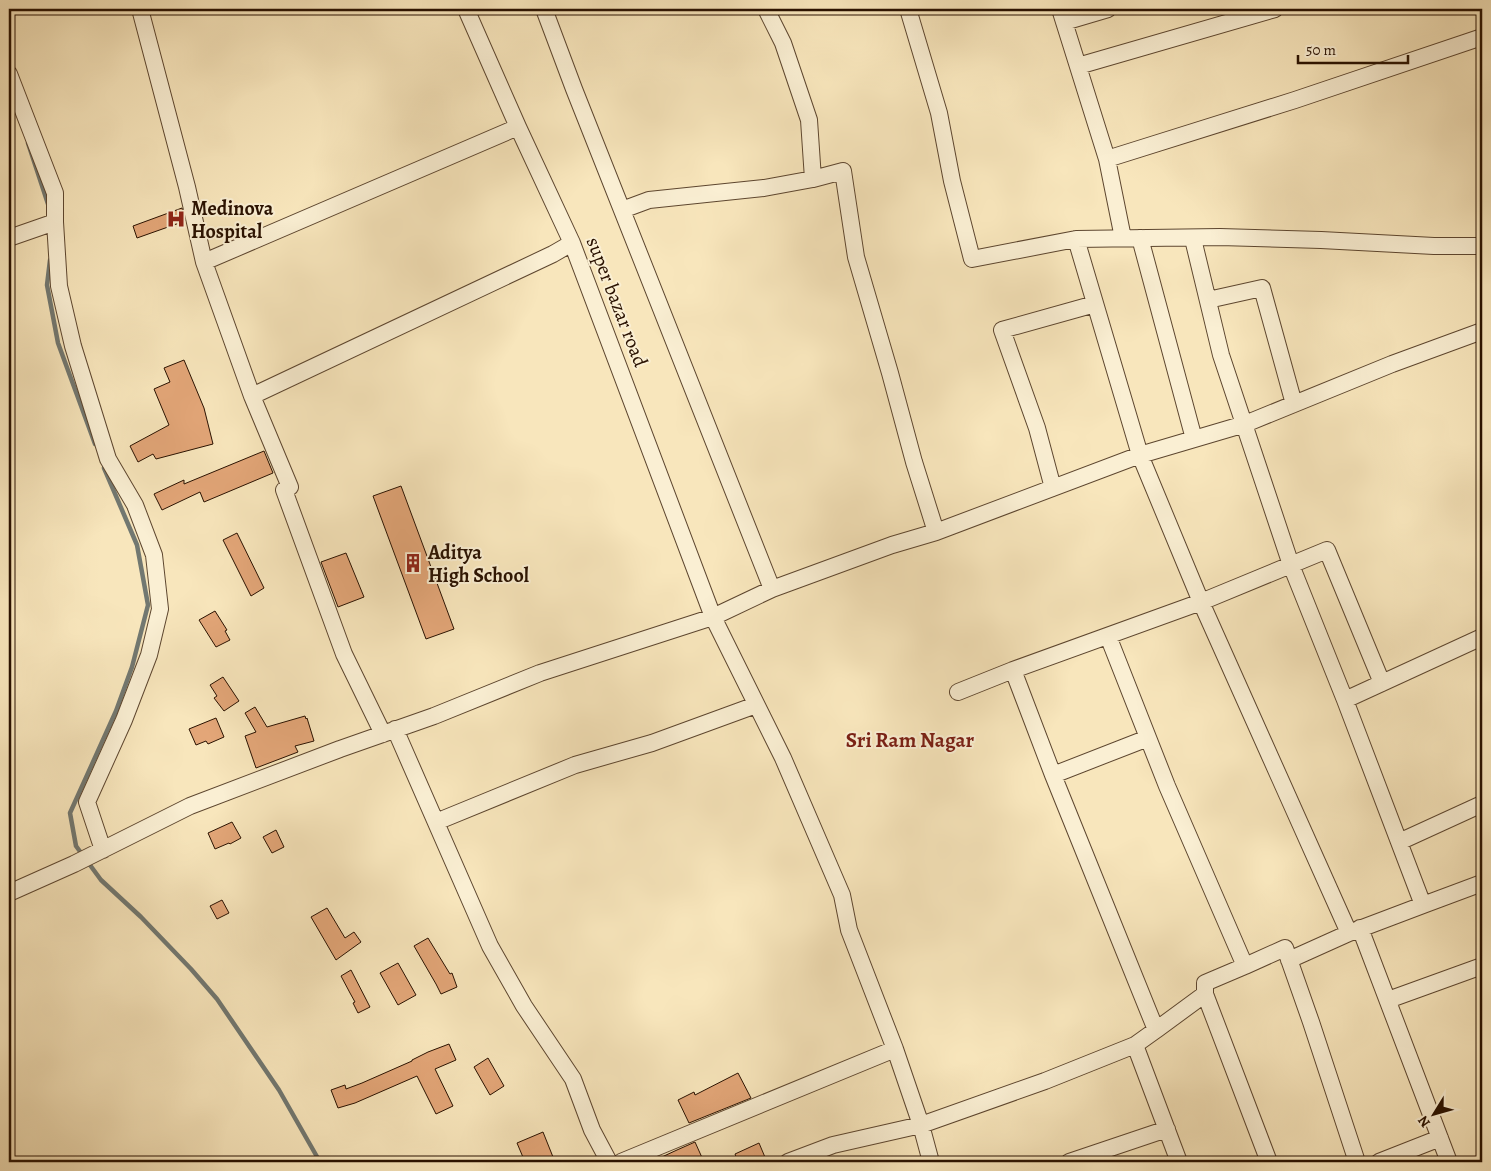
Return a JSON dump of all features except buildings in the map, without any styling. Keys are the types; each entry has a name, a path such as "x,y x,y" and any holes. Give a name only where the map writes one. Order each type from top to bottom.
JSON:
{"street":[{"path":"140,9 187,187 204,262 267,436 290,487 284,490 344,654 389,732 436,822 490,946 524,1006 573,1078 592,1130 608,1162"},
{"name":"super bazar road","path":"466,9 572,243 713,617 783,758 842,895 849,930 895,1049 932,1162"},
{"path":"544,9 772,590"},
{"path":"766,9 783,43 809,120 813,179"},
{"path":"908,9 939,112 952,181 972,259 1076,239 1192,239 1220,237 1434,246 1482,246"},
{"path":"1108,9 1062,15 1194,439"},
{"path":"1078,66 1275,9"},
{"path":"1107,159 1295,100 1482,37"},
{"path":"9,74 55,193 59,286 73,346 108,459 135,505 154,555 160,609 149,655 124,720 87,802 91,856"},
{"path":"204,262 518,126"},
{"path":"622,210 649,200 764,188 813,179 843,171 856,257 914,462 936,532"},
{"path":"9,238 55,222"},
{"path":"1076,239 1140,455 1200,602 1388,1000 1449,1162"},
{"path":"1192,239 1221,355 1291,565 1423,905"},
{"path":"252,396 553,254 572,243"},
{"path":"1208,300 1262,288 1294,404"},
{"path":"1053,488 1037,428 1002,330 1095,304"},
{"path":"9,893 91,856 190,806 340,749 434,716 540,673 713,617 772,590 892,545 936,532 1140,455 1245,424 1392,364 1482,331"},
{"path":"958,692 1200,602 1327,550 1382,683"},
{"path":"1108,636 1167,786 1245,966"},
{"path":"1345,700 1482,637"},
{"path":"1013,670 1053,775 1156,1030"},
{"path":"436,822 575,765 652,743 756,705"},
{"path":"1053,775 1148,738"},
{"path":"1399,842 1482,804"},
{"path":"1289,960 1354,931 1482,883"},
{"path":"1270,1162 1205,994 1206,982 1285,948 1357,1162"},
{"path":"1388,1000 1482,966"},
{"path":"788,1162 833,1145 921,1125 1045,1081 1135,1045 1205,994"},
{"path":"1135,1045 1180,1162"},
{"path":"621,1162 895,1049"},
{"path":"1069,1162 1167,1129"},
{"path":"1379,1162 1440,1138"}],"waterway":[{"path":"28,143 49,207"},
{"path":"50,260 47,285 58,343 95,444"},
{"path":"104,468 137,545 148,605 132,667 116,711 70,813 76,846 101,880 141,917 217,999 279,1090 320,1162"}],"place":[{"name":"Medinova Hospital","path":"176,219"},
{"name":"Aditya High School","path":"413,563"}],"district":[{"name":"Sri Ram Nagar","path":"910,740"}]}
